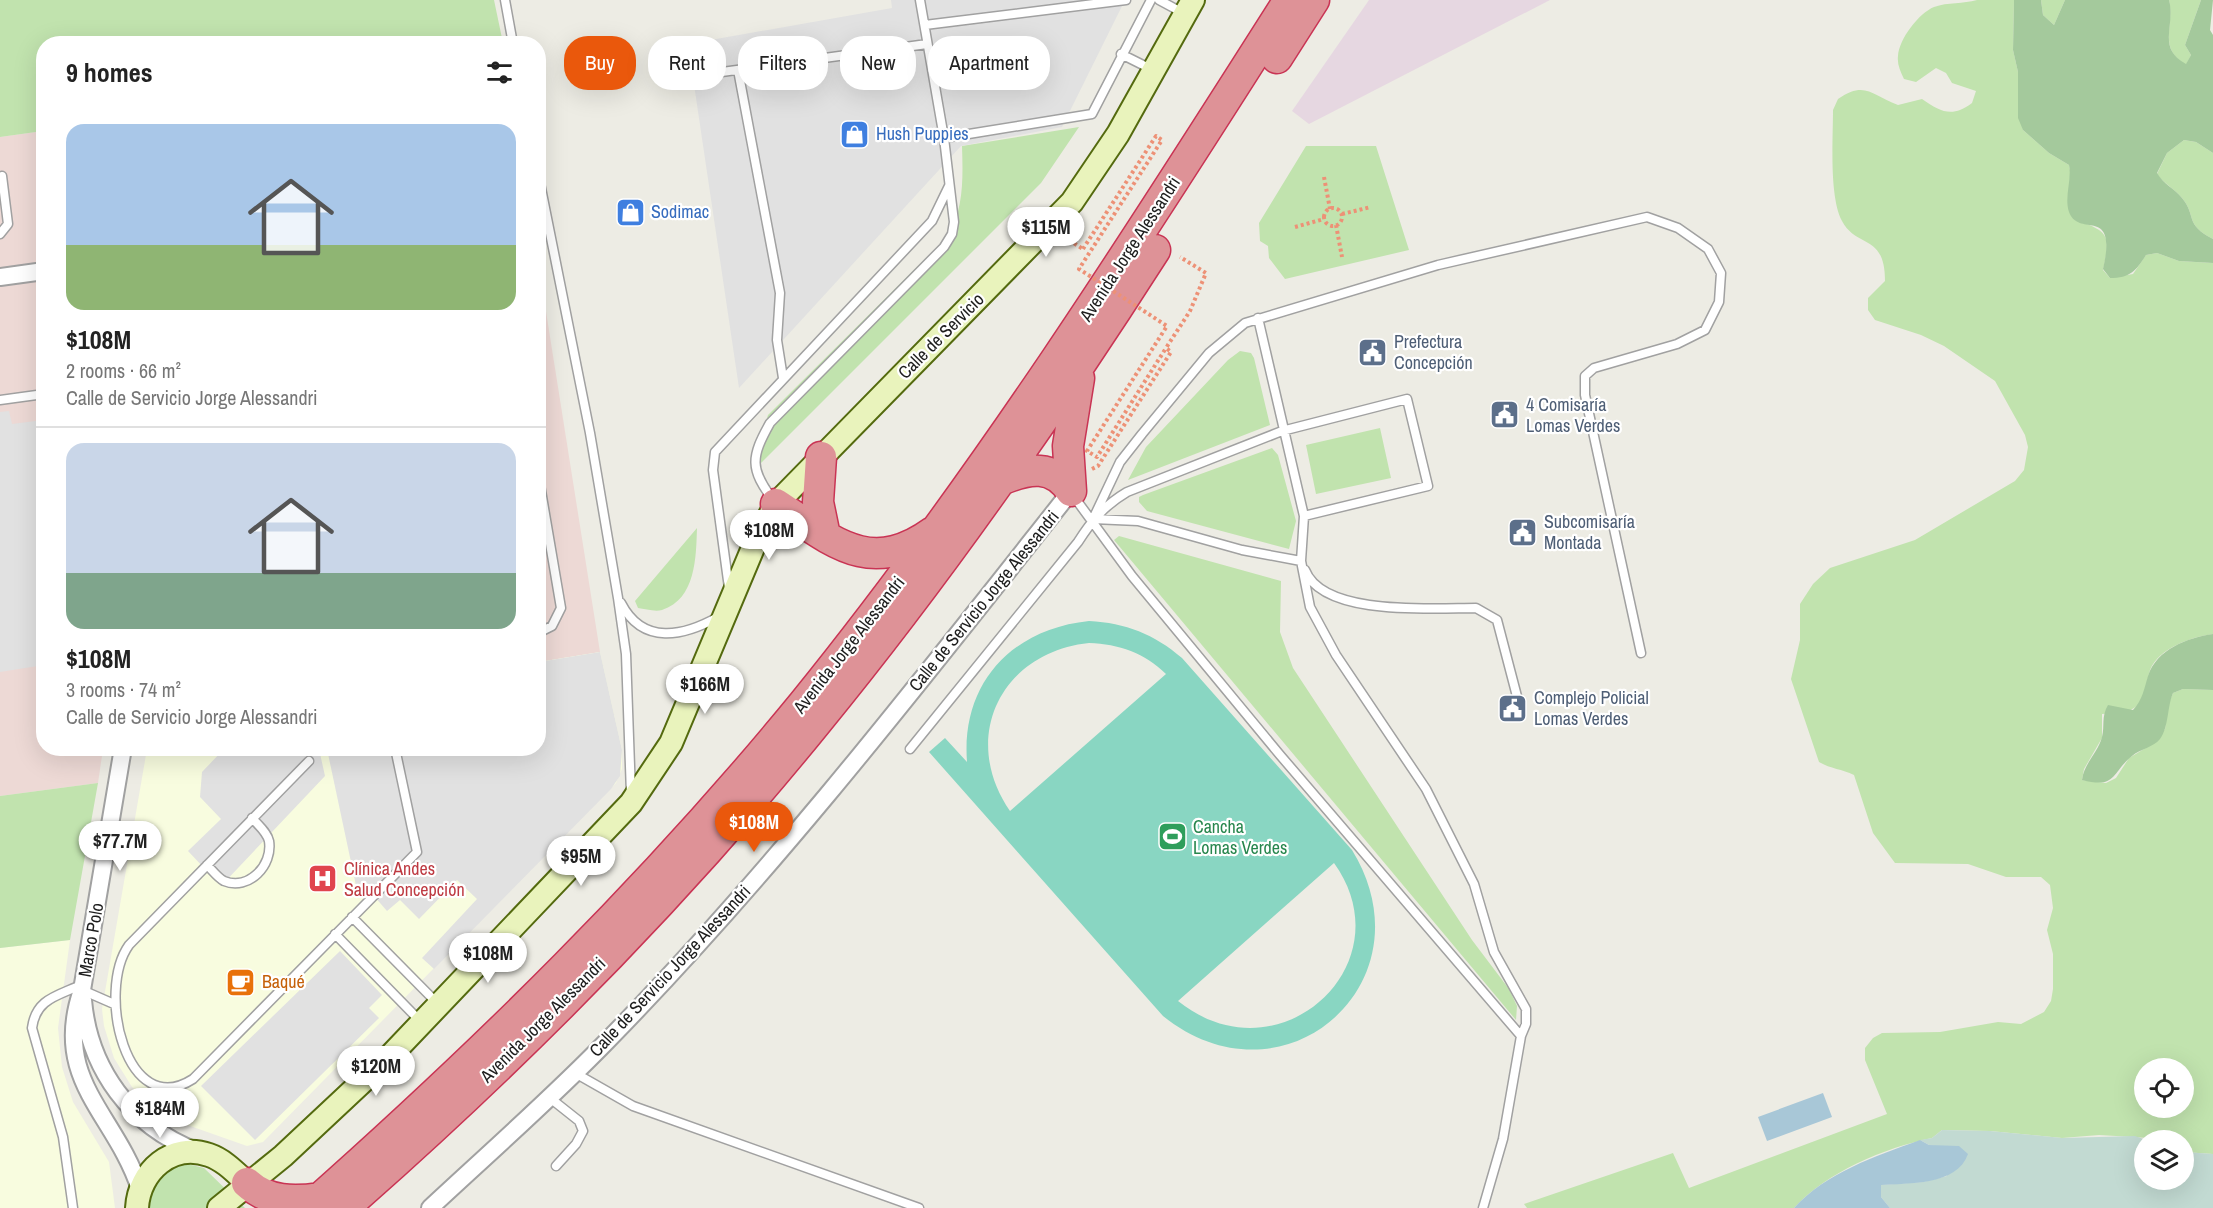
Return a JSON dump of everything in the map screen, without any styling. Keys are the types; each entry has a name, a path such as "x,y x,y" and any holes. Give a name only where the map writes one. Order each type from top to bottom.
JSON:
{"highway":[{"name":"Avenida Jorge Alessandri","path":"324,1205 494,1038 674,853 801,705 941,526 1126,257 1289,0"},
{"name":"Avenida Jorge Alessandri","path":"324,1205 543,1023 698,860 815,725 912,602 1083,363 1314,0"},
{"path":"1077,483 1068,469 1069,427 1083,363"},
{"path":"821,457 818,502 825,536"},
{"path":"1001,480 1027,471 1043,470 1077,483"},
{"path":"777,504 847,549 860,553 880,553 917,542 941,526"},
{"path":"238,1174 255,1191 277,1199 306,1200 324,1205"}],"street":[{"name":"Calle de Servicio","path":"821,457 1072,202 1092,175 1155,70 1189,7"},
{"path":"0,278 36,272"},
{"path":"219,1208 238,1174 283,1156 333,1111 439,1005 631,803 671,743 761,529 777,504 821,457"},
{"name":"Calle de Servicio Jorge Alessandri","path":"430,1208 550,1098 659,987 768,863 933,666 1077,483"},
{"name":"Marco Polo","path":"122,756 83,987 74,1026 78,1069 88,1093 126,1153 138,1199"},
{"name":"Marco Polo","path":"83,987 92,1042 113,1087 149,1126 172,1141 219,1159 238,1174"},
{"name":"Marco Polo","path":"138,1199 144,1179 158,1163 177,1154 199,1152"}],"lane":[{"path":"506,0 512,36"},
{"path":"777,504 759,481 754,463 756,447 770,423 944,247 951,234 954,222 944,138 920,0"},
{"path":"925,25 1126,0"},
{"path":"944,138 1092,114 1121,54 1151,0"},
{"path":"1159,0 1189,7"},
{"path":"828,58 927,44"},
{"path":"1121,54 1155,70"},
{"path":"726,72 738,70"},
{"path":"742,90 780,293 777,340 783,378"},
{"path":"0,234 8,224 2,176"},
{"path":"618,598 632,619 660,633 673,635 693,629 729,607 713,470 715,452 932,221 950,185"},
{"path":"546,213 590,433 618,598 626,654 631,803"},
{"path":"910,749 1071,551 1093,519 1120,462 1209,353 1245,323 1438,265 1647,217 1678,228 1708,249 1721,273 1719,302 1705,330 1677,344 1594,368 1585,376 1585,395 1641,653"},
{"path":"1258,318 1282,431 1304,516 1301,561 1310,607 1336,655 1426,789 1474,884 1494,952 1526,1009 1526,1024 1521,1036 1503,1139 1483,1208"},
{"path":"0,400 36,395"},
{"path":"1093,519 1109,503 1127,492 1282,431 1407,399 1428,486 1304,516"},
{"path":"1077,483 1078,506 1093,519 1139,585 1521,1036"},
{"path":"1093,519 1138,521 1242,550 1301,561"},
{"path":"546,520 561,608 552,626 546,629"},
{"path":"1301,561 1307,576 1320,589 1345,599 1389,608 1476,608 1489,613 1497,620 1519,704"},
{"path":"309,761 126,950 117,974 114,1004 122,1044 133,1064 159,1085 177,1086 193,1078 417,852 397,756"},
{"path":"207,865 223,880 232,882 242,882 258,874 267,860 269,843 266,834 252,818"},
{"path":"352,917 439,1005"},
{"path":"335,934 422,1022"},
{"path":"73,1208 63,1137 32,1028 34,1012 42,1004 83,987 114,1004"},
{"path":"574,1073 633,1106 919,1208"},
{"path":"550,1098 579,1121 583,1131 576,1144 556,1166"}],"path":[{"path":"1083,249 1156,136 1162,140 1079,269 1167,326 1087,451 1097,457 1190,311 1206,273 1180,257"},
{"path":"1324,177 1330,209"},
{"path":"1341,214 1371,207"},
{"path":"1330,209 1338,209 1341,214 1342,220 1336,225 1327,224 1324,219 1325,213 1330,209"},
{"path":"1295,227 1324,219"},
{"path":"1336,225 1342,257"},
{"path":"1077,483 1098,466 1171,352 1167,348"}],"shaded area":[{"path":"891,0 1125,0 1062,127 961,146 739,388 695,90 726,90 726,37 892,8"},
{"path":"1369,0 1550,0 1309,124 1292,111"},
{"path":"36,132 36,756 102,756 98,783 0,796 0,137"},
{"path":"546,311 600,652 546,661"},
{"path":"9,411 12,424 36,421 36,666 0,672 0,412"},
{"name":"Clínica Andes Salud Concepción","path":"600,652 622,750 622,769 616,783 263,1142 247,1146 176,1121 145,1100 132,1087 114,1058 104,1026 102,1009 146,756 546,756 546,661"},
{"path":"600,652 622,750 620,776 611,789 434,969 422,958 477,899 457,880 419,919 400,900 387,911 367,888 358,895 328,756 546,756 546,661"},
{"path":"217,756 321,756 325,776 221,886 188,851 221,819 200,797 202,772"},
{"path":"70,940 58,1028 62,1067 73,1102 109,1162 115,1208 0,1208 0,948"},
{"path":"340,951 382,995 369,1008 379,1018 255,1140 201,1086"},
{"path":"1823,1093 1832,1117 1767,1141 1758,1117"},
{"path":"1942,1130 1990,1131 2062,1138 2134,1136 2134,1190 2194,1190 2194,1153 2213,1154 2213,1208 1890,1208 1881,1197 1881,1185 1923,1182 1947,1176 1941,1147 1929,1145 1920,1140 1932,1138"},
{"path":"1920,1140 1929,1145 1959,1146 1968,1154 1954,1172 1943,1177 1917,1183 1881,1185 1881,1197 1890,1208 1794,1208 1807,1195 1836,1175 1869,1159"}],"green space":[{"path":"0,0 494,0 502,36 36,36 36,132 0,137"},
{"path":"1977,0 2014,0 2013,50 2018,72 2023,130 2049,153 2069,165 2071,176 2068,199 2075,220 2101,231 2105,236 2107,249 2103,270 2110,278 2133,274 2146,255 2157,253 2179,261 2213,263 2213,634 2177,645 2154,662 2141,701 2134,708 2123,712 2102,714 2102,738 2084,769 2082,780 2106,783 2116,778 2129,758 2149,746 2165,729 2168,705 2173,693 2183,689 2213,690 2213,1154 2194,1153 2194,1130 2134,1130 2134,1137 2099,1135 2062,1138 1990,1131 1942,1130 1932,1138 1895,1148 1857,1163 1823,1183 1794,1208 1527,1208 1524,1204 1673,1153 1689,1188 1887,1114 1865,1060 1865,1048 1873,1038 1882,1033 1940,1032 1998,1022 2021,1024 2044,1012 2051,1001 2053,954 2047,930 2053,908 2050,885 2041,877 2006,877 1968,864 1895,863 1873,833 1854,775 1819,762 1791,679 1800,640 1800,604 1813,584 1830,568 1915,540 2015,481 2024,470 2028,447 2025,435 1995,381 1944,346 1921,335 1875,320 1868,310 1868,298 1885,281 1884,266 1875,248 1848,230 1842,221 1835,197 1832,152 1833,110 1838,99 1848,93 1862,90 1898,105 1922,99 1947,112 1958,111 1972,103 1976,91 1952,83 1946,73 1936,68 1916,82 1904,79 1899,67 1899,49 1911,27 1928,10 1939,5"},
{"path":"2014,0 2041,0 2043,15 2054,25 2065,0 2169,0 2171,9 2169,43 2177,58 2186,64 2191,55 2185,45 2201,0 2213,0 2210,30 2213,35 2213,153 2196,142 2184,140 2167,153 2157,173 2182,198 2198,229 2213,239 2213,263 2179,261 2157,253 2146,255 2135,269 2123,277 2110,278 2103,269 2105,236 2095,226 2074,220 2069,212 2067,200 2069,165 2049,153 2023,130 2018,118 2018,72 2013,50"},
{"path":"2041,0 2065,0 2054,25 2043,15"},
{"path":"2169,0 2201,0 2185,45 2191,55 2186,65 2177,58 2169,44"},
{"path":"1079,127 1041,183 761,463 760,440 768,415 948,236 960,204 962,146"},
{"path":"2184,140 2196,142 2213,153 2213,239 2198,229 2182,198 2157,174 2167,153"},
{"path":"1306,146 1376,146 1409,250 1285,279 1269,258 1268,246 1260,241 1259,223"},
{"path":"1240,351 1251,353 1254,358 1270,425 1128,480 1146,447 1228,360"},
{"path":"1380,428 1391,478 1316,494 1306,445"},
{"path":"1272,448 1278,455 1296,521 1289,549 1147,511 1139,502 1139,497 1143,495"},
{"path":"697,528 692,576 682,597 673,605 662,610 638,608 635,601"},
{"path":"1119,536 1281,581 1280,632 1293,668 1472,940 1509,989 1517,1006 1516,1020 1114,540"},
{"name":"Cancha Lomas Verdes","path":"1089,621 1127,627 1161,642 1182,658 1352,850 1372,899 1374,945 1360,986 1333,1019 1297,1041 1255,1050 1209,1042 1163,1016 929,752 945,738 967,762 967,734 973,708 983,685 997,665 1015,648 1037,635 1061,626","holes":["1089,643 1111,645 1131,651 1149,660 1166,674 1010,811 995,783 989,755 990,728 998,703 1012,681 1033,663 1059,650","1334,863 1352,901 1355,939 1343,972 1321,1000 1291,1020 1255,1028 1217,1022 1178,1001"]},
{"path":"2213,634 2213,690 2183,689 2173,693 2165,729 2157,742 2132,756 2108,781 2082,780 2085,768 2100,743 2108,705 2133,710 2141,698 2148,676 2158,659 2174,646 2193,638"},
{"path":"98,783 70,940 0,948 0,796"},
{"path":"183,1163 204,1168 245,1208 143,1208 156,1174"}],"place":[{"name":"Hush Puppies","path":"855,134"},
{"name":"Sodimac","path":"630,212"},
{"name":"Prefectura Concepción","path":"1373,352"},
{"name":"4 Comisaría Lomas Verdes","path":"1505,415"},
{"name":"Subcomisaría Montada","path":"1523,532"},
{"name":"Complejo Policial Lomas Verdes","path":"1513,708"},
{"name":"Cancha Lomas Verdes","path":"1172,837"},
{"name":"Clínica Andes Salud Concepción","path":"323,879"},
{"name":"Baqué","path":"241,982"}]}
